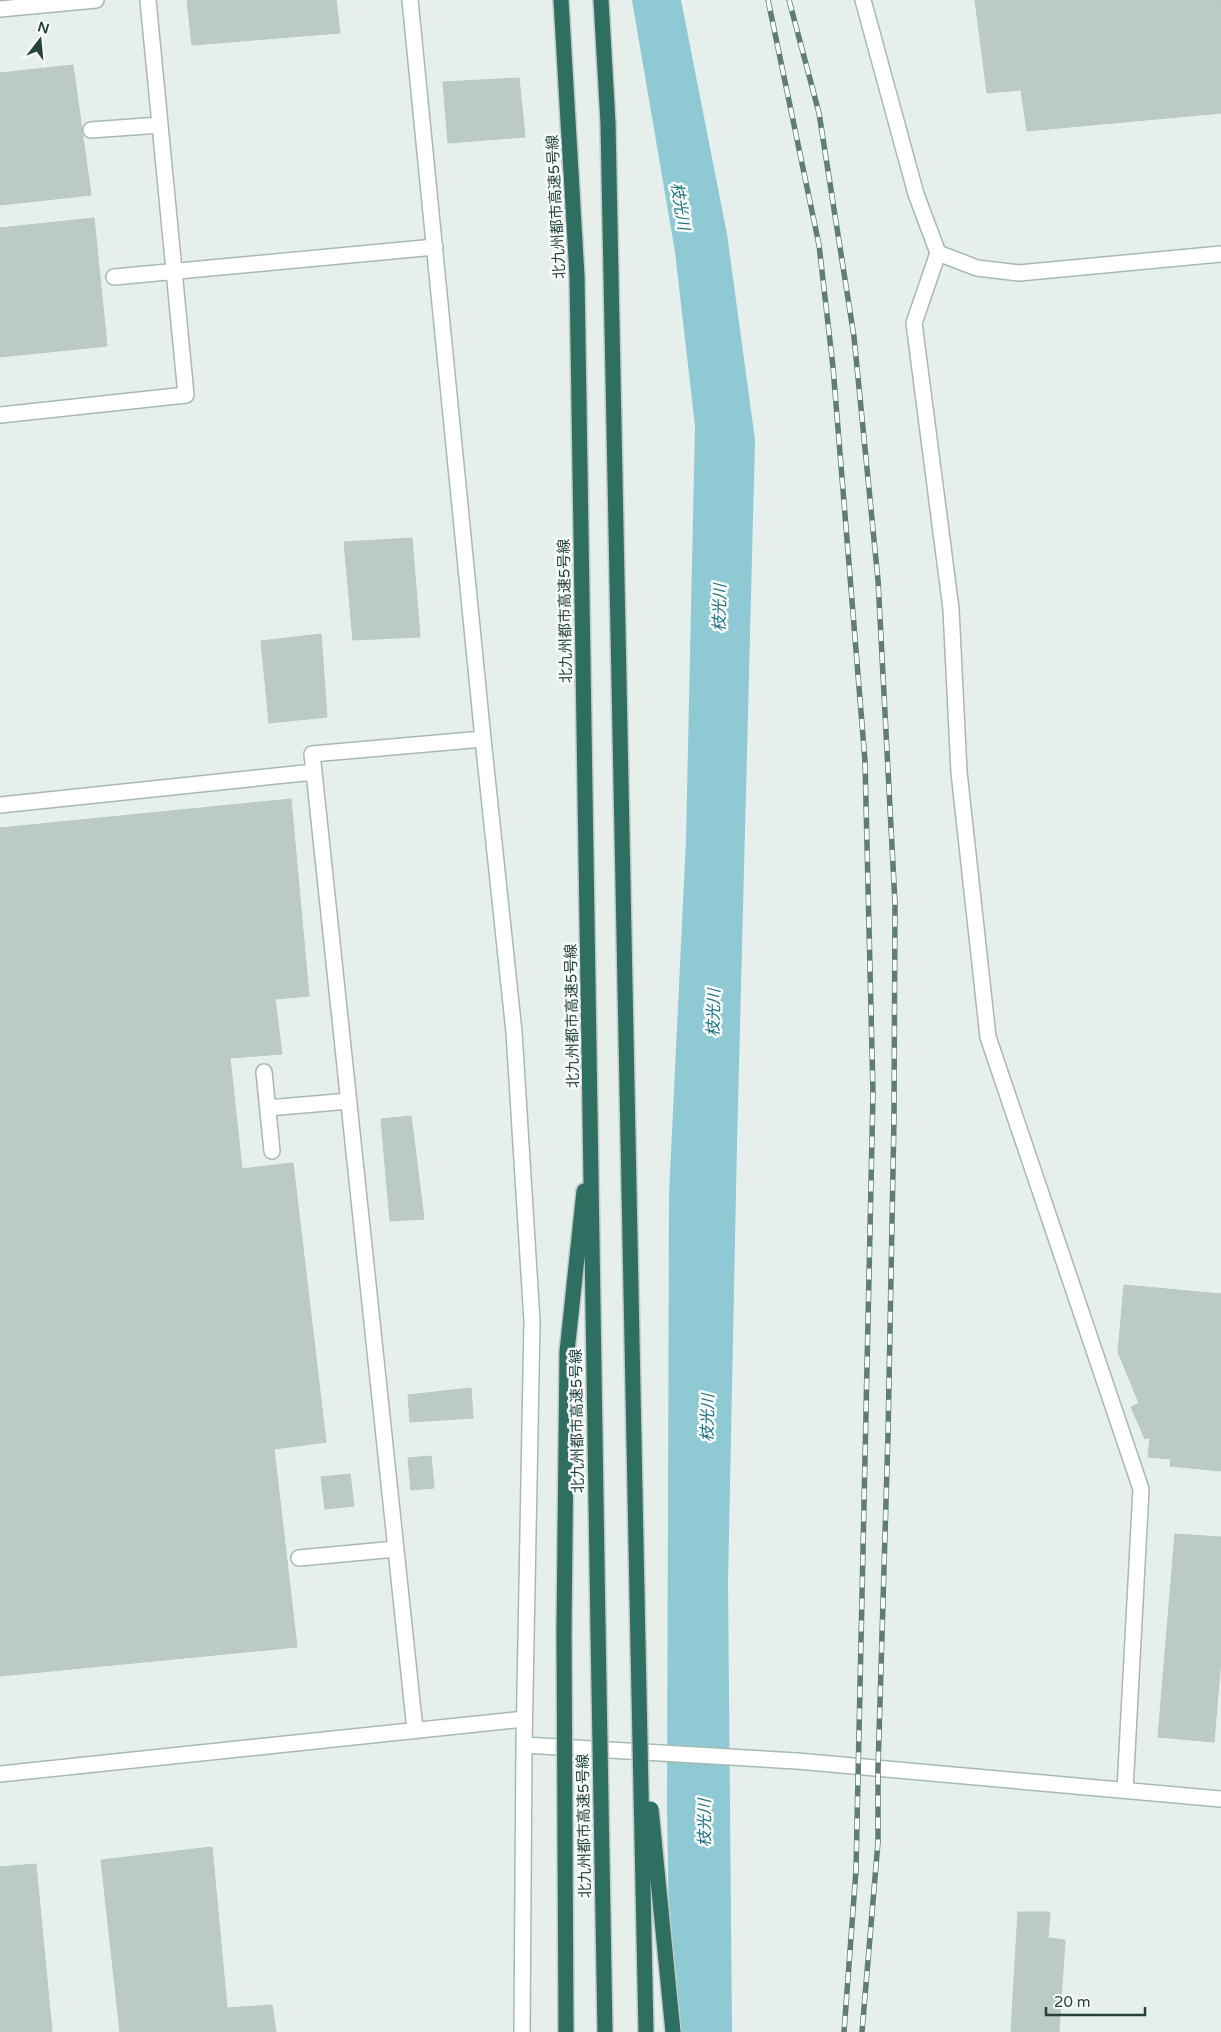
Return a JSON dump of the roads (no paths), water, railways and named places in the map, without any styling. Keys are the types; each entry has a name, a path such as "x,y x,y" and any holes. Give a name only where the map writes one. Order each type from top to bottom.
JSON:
{"highway":[{"name":"北九州都市高速5号線","path":"562,0 577,276 605,2032"},
{"path":"601,0 608,123 646,2032"},
{"path":"566,2032 564,1630 567,1352 591,1123"},
{"path":"640,1700 673,2032"}],"street":[{"path":"0,9 96,0"},
{"path":"0,415 186,395 148,0"},
{"path":"410,0 514,1032 532,1322 524,1719 522,2032"},
{"path":"863,0 916,194 938,253 914,323 951,609 959,772 988,1037 1141,1489 1125,1790"},
{"path":"91,130 160,125"},
{"path":"114,277 435,246"},
{"path":"938,253 978,268 1018,273 1221,254"},
{"path":"415,1730 312,754 483,739"},
{"path":"0,805 314,772"},
{"path":"264,1072 272,1151"},
{"path":"268,1108 349,1101"},
{"path":"299,1558 396,1549"},
{"path":"0,1774 524,1719"},
{"path":"524,1745 797,1762 1221,1799"}],"water":[{"name":"枝光川","path":"632,0 681,0 727,234 755,440 728,1582 732,2032 671,2032 667,1809 669,1195 686,840 695,426 675,252"}],"railway":[{"path":"768,0 819,245 833,367 865,761 873,1093 856,1870 844,2032"},
{"path":"789,0 819,113 854,337 878,580 895,903 894,1118 888,1435 878,1769 878,1842 862,2032"}]}
